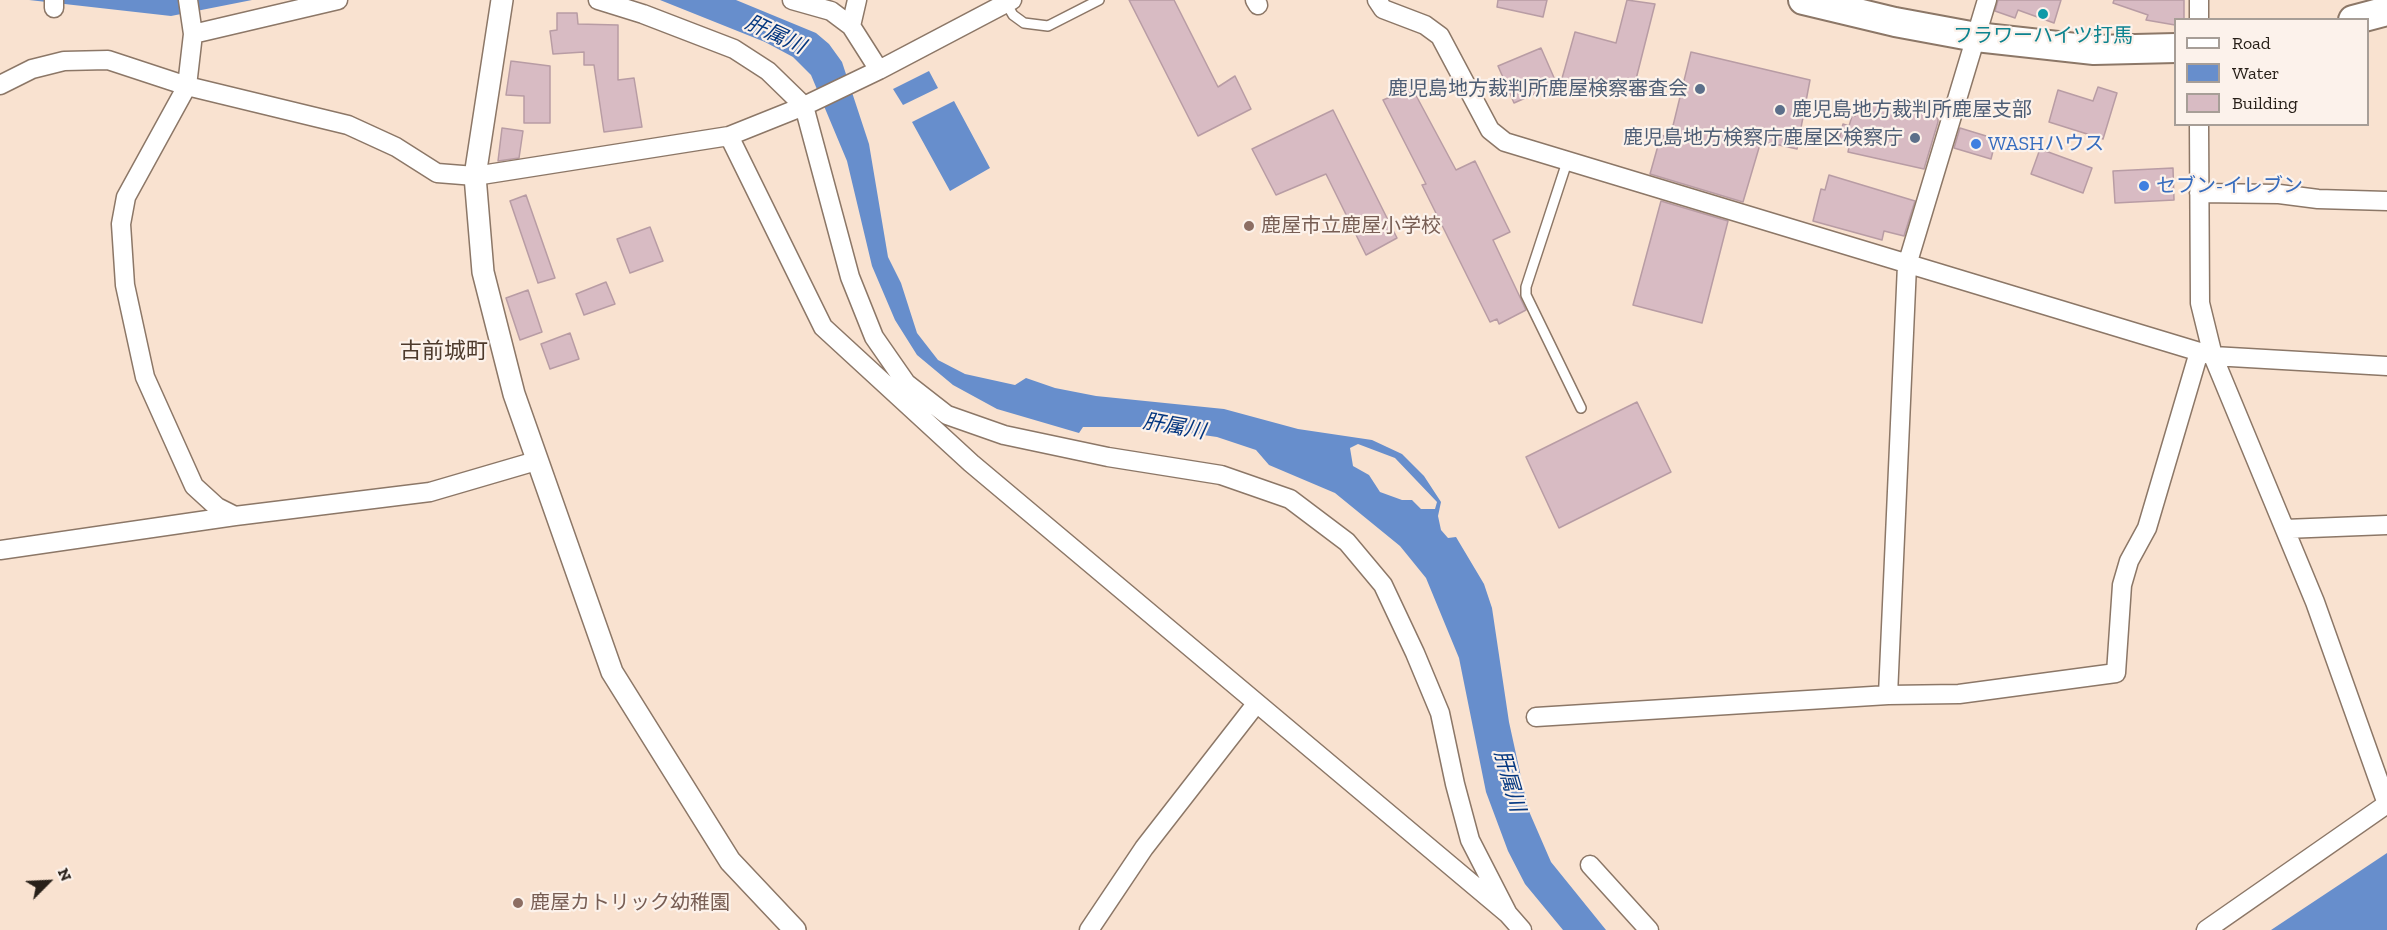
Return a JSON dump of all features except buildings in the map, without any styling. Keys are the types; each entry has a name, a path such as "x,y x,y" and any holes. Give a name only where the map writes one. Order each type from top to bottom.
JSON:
{"highway":[{"path":"1807,1 1895,22 1976,37 2094,50 2174,48"},
{"path":"2361,18 2387,11"}],"street":[{"path":"188,0 192,29 187,86 180,103 126,196 121,224 125,285 145,377 194,486 217,507 235,516"},
{"path":"192,29 338,0"},
{"path":"502,0 475,176 483,272 514,394 612,672 730,861 795,930"},
{"path":"598,0 643,14 734,49 768,71 804,106 850,277 874,337 906,383 947,415 1004,435 1108,457 1221,475 1290,499 1347,542 1383,585 1415,653 1440,712 1455,784 1470,840 1508,914"},
{"path":"792,0 831,11 851,26 879,70"},
{"path":"851,26 857,0"},
{"path":"1377,0 1383,9 1425,25 1440,36 1490,130 1505,142 2206,354 2387,366"},
{"path":"1888,695 1907,265 1987,0"},
{"path":"2199,0 2199,18"},
{"path":"0,85 32,69 64,61 108,60 187,86 348,125 396,147 437,173 475,176 729,136 804,106 879,70 1009,2"},
{"path":"2199,126 2200,303 2206,354 2315,602 2387,804 2206,930"},
{"path":"729,136 823,327 971,463 1508,914 1522,930"},
{"path":"2199,193 2279,194 2318,199 2387,201"},
{"path":"1536,717 1888,695 1959,694 2116,673 2122,585 2129,561 2146,528 2206,354"},
{"path":"0,550 235,516 430,492 536,461"},
{"path":"2284,529 2387,525"},
{"path":"1089,930 1144,848 1256,704"},
{"path":"1590,865 1649,930"}],"lane":[{"path":"1009,2 1013,15 1024,23 1048,26 1099,0"},
{"path":"1567,162 1526,286 1526,295 1581,408"}],"water":[{"path":"29,0 252,0 171,16"},
{"name":"肝属川","path":"660,0 736,0 816,33 829,44 842,62 869,144 888,257 901,283 917,333 938,360 965,374 1015,385 1026,378 1055,388 1096,396 1224,409 1298,429 1372,440 1402,454 1424,476 1441,502 1438,516 1441,530 1448,538 1456,537 1484,584 1492,608 1509,722 1528,809 1551,862 1606,930 1563,930 1525,884 1508,851 1486,792 1459,658 1426,578 1400,546 1335,493 1269,465 1256,450 1217,437 1148,427 1083,427 1079,433 997,409 953,385 917,355 895,320 872,266 847,161 811,75 793,57 765,42","holes":["1358,444 1395,458 1437,502 1435,509 1421,509 1412,500 1402,500 1380,492 1369,475 1353,466 1350,448"]},
{"path":"929,71 938,88 903,105 893,89"},
{"path":"954,101 990,168 950,191 912,122"},
{"path":"2387,853 2387,930 2271,930 2360,871"}],"place":[{"name":"フラワーハイツ打馬","path":"2043,14"},
{"name":"鹿児島地方裁判所鹿屋検察審査会","path":"1700,89"},
{"name":"鹿児島地方裁判所鹿屋支部","path":"1780,110"},
{"name":"鹿児島地方検察庁鹿屋区検察庁","path":"1915,138"},
{"name":"WASHハウス","path":"1976,144"},
{"name":"セブン-イレブン","path":"2144,186"},
{"name":"鹿屋市立鹿屋小学校","path":"1249,226"},
{"name":"鹿屋カトリック幼稚園","path":"518,903"}],"district":[{"name":"古前城町","path":"444,352"}]}
